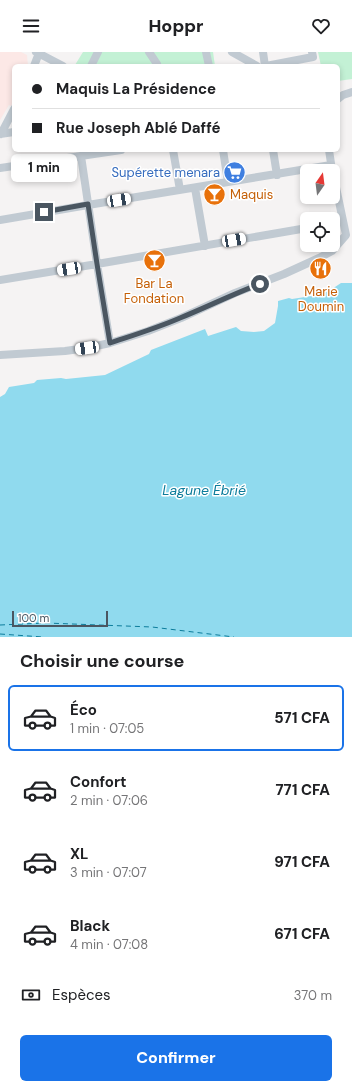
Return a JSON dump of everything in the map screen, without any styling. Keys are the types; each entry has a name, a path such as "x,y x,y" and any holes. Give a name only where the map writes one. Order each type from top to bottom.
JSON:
{"street":[{"path":"92,64 98,52"},
{"path":"149,52 157,64"},
{"path":"206,52 209,64"},
{"path":"232,52 253,64"},
{"path":"263,52 265,64"},
{"path":"276,64 313,57 312,52"},
{"path":"34,64 37,53 58,64"},
{"path":"340,97 352,92"},
{"path":"1,134 12,113"},
{"path":"1,134 12,132"},
{"path":"0,168 103,152"},
{"path":"173,152 180,190"},
{"path":"223,152 228,182"},
{"path":"273,152 277,175"},
{"path":"329,152 331,164"},
{"path":"85,154 88,204 110,343"},
{"path":"0,220 88,204 228,182 300,173"},
{"path":"195,188 205,246"},
{"path":"0,355 65,351 110,343 148,331 181,318 235,293 284,274 332,251 346,235 339,204"},
{"path":"0,280 300,229"}],"shaded area":[{"path":"0,52 21,52 27,55 28,64 12,64 12,104 11,106 9,105 0,120"}],"green space":[{"path":"83,52 213,52 215,64 76,64"},
{"path":"318,52 352,52 352,79 340,81 340,64 321,64"}],"water":[{"name":"Lagune Ébrié","path":"341,283 352,283 352,637 0,637 0,397 5,394 9,387 34,383 37,380 105,375 149,354 151,350 205,329 208,336 236,327 241,331 264,331 275,323 278,301 289,298 292,299 318,295 329,291"}],"ferry route":[{"path":"0,625 46,623 152,627 234,637"},
{"path":"0,634 43,637"}],"place":[{"name":"Supérette menara","path":"235,172"},
{"name":"Maquis","path":"215,194"},
{"name":"Bar La Fondation","path":"154,261"},
{"name":"Marie Doumin","path":"321,269"}],"route":[{"path":"44,212 88,204 110,343 148,331 210,306 235,293 260,284"}]}
